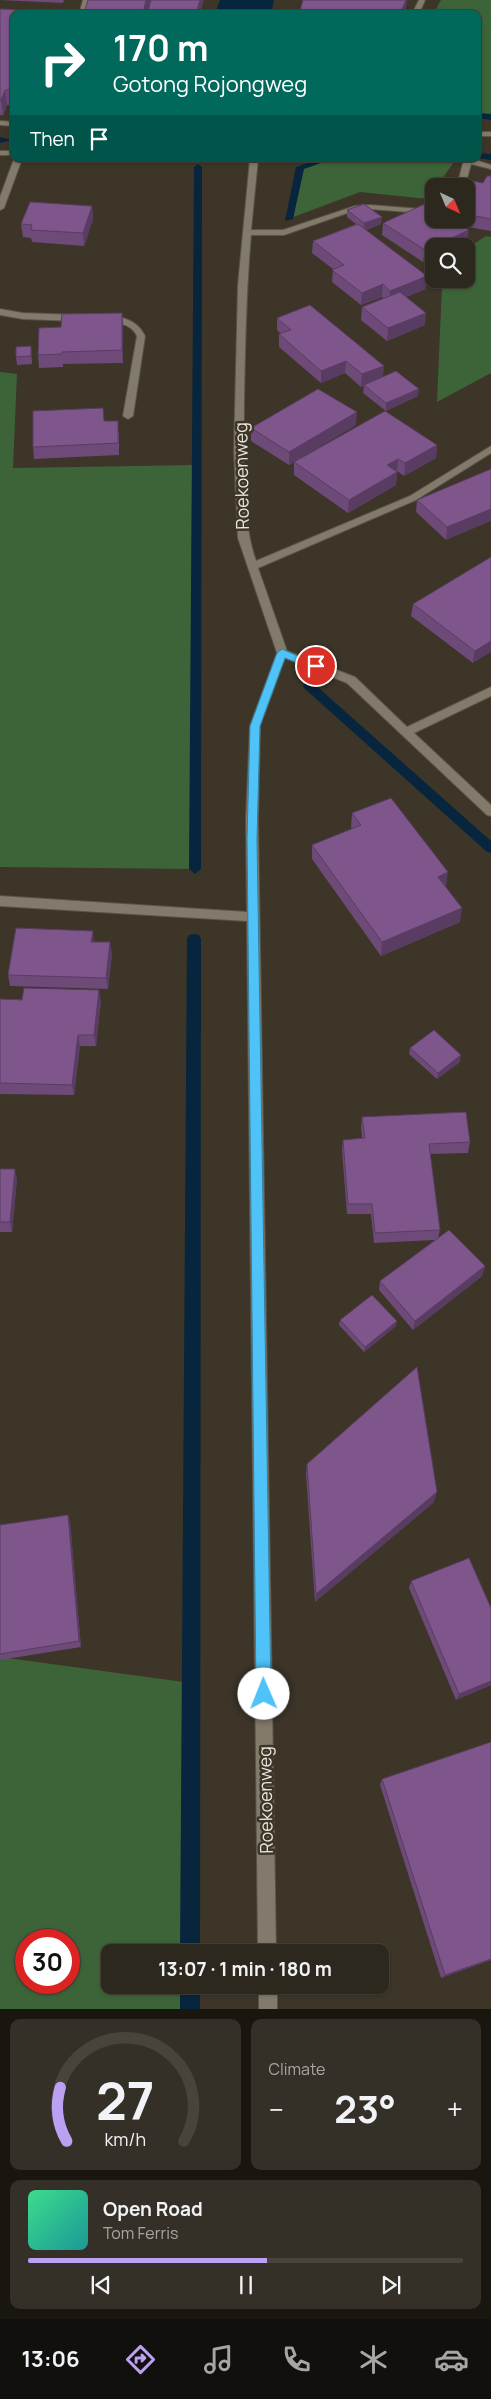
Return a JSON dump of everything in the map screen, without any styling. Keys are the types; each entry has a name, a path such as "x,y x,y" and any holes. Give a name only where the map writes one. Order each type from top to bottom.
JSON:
{"street":[{"path":"0,208 17,162"},
{"name":"Roekoenweg","path":"254,162 242,285 240,450 243,538 282,653 255,726 252,819 267,1944"},
{"path":"464,178 468,162"},
{"path":"475,162 491,167"},
{"path":"247,232 284,233 355,208 378,207 425,211"},
{"path":"0,312 22,316 130,322 138,328 141,336 128,416"},
{"path":"252,567 413,498 491,449"},
{"path":"282,653 351,680 491,812"},
{"path":"406,732 491,691"},
{"path":"0,901 253,917"},
{"path":"268,1994 268,2009"}],"green space":[{"path":"441,0 491,0 491,117 481,116 481,10 435,10"},
{"path":"318,162 454,162 443,178 425,178 425,199 360,192 288,219 300,167"},
{"path":"486,236 491,237 491,373 437,402 442,288 475,288 475,243"},
{"path":"0,372 17,374 13,468 196,465 195,869 0,867"},
{"path":"0,1657 191,1683 190,1944 101,1944 101,1994 190,1994 190,2009 0,2009"}],"water":[{"path":"220,0 274,0 272,10 216,10"}],"building":[{"path":"88,0 146,0 144,10 85,10"},
{"path":"151,0 200,0 197,10 148,10"},
{"path":"303,0 406,0 402,10 300,10"},
{"path":"0,9 28,10 10,10 10,90 5,90 0,100"},
{"path":"487,176 491,176 491,219 475,216 475,181 483,183"},
{"path":"30,202 92,206 83,233 31,230 32,225 21,224"},
{"path":"364,204 382,217 364,223 347,210"},
{"path":"425,204 425,228 466,228 469,230 451,238 425,238 425,250 383,223"},
{"path":"358,224 425,274 425,277 390,291 383,284 362,293 332,270 344,265 313,241"},
{"path":"400,292 426,313 388,328 362,307"},
{"path":"310,305 384,366 362,374 346,361 321,371 279,334 291,330 277,318"},
{"path":"122,313 122,350 62,352 62,354 38,355 39,328 61,327 62,314"},
{"path":"31,346 31,356 16,357 16,347"},
{"path":"396,371 419,389 386,403 364,385"},
{"path":"318,389 357,412 289,452 251,428"},
{"path":"103,408 104,421 118,421 118,443 33,447 33,411"},
{"path":"385,411 437,445 405,463 398,459 387,465 397,472 349,500 294,462"},
{"path":"491,469 491,509 447,527 417,500"},
{"path":"491,557 491,641 475,651 413,604"},
{"path":"391,798 448,872 438,877 462,908 382,942 312,845 361,825 352,813"},
{"path":"16,928 93,931 91,942 110,942 106,978 8,975"},
{"path":"24,988 99,990 94,1035 78,1035 72,1085 0,1083 0,999 22,1000"},
{"path":"434,1030 461,1055 438,1073 410,1048"},
{"path":"466,1112 470,1142 429,1144 440,1230 375,1233 372,1204 348,1204 343,1140 365,1138 362,1117"},
{"path":"0,1169 15,1169 10,1222 0,1222"},
{"path":"449,1230 485,1266 415,1321 380,1281"},
{"path":"372,1295 397,1321 365,1347 340,1320"},
{"path":"417,1367 437,1492 316,1594 307,1464"},
{"path":"68,1515 79,1641 0,1654 0,1525"},
{"path":"469,1558 491,1608 491,1681 459,1694 411,1581"},
{"path":"491,1742 491,1959 445,1975 382,1779"}],"waterway":[{"path":"481,116 491,117"},
{"path":"0,140 8,140"},
{"path":"481,156 491,157"},
{"path":"288,219 300,167 318,162"},
{"path":"195,869 198,167"},
{"path":"309,686 491,848"},
{"path":"190,1944 194,939"},
{"path":"190,1994 190,2009"}],"route":[{"path":"264,1694 252,839 255,726 282,653 316,666"}]}
